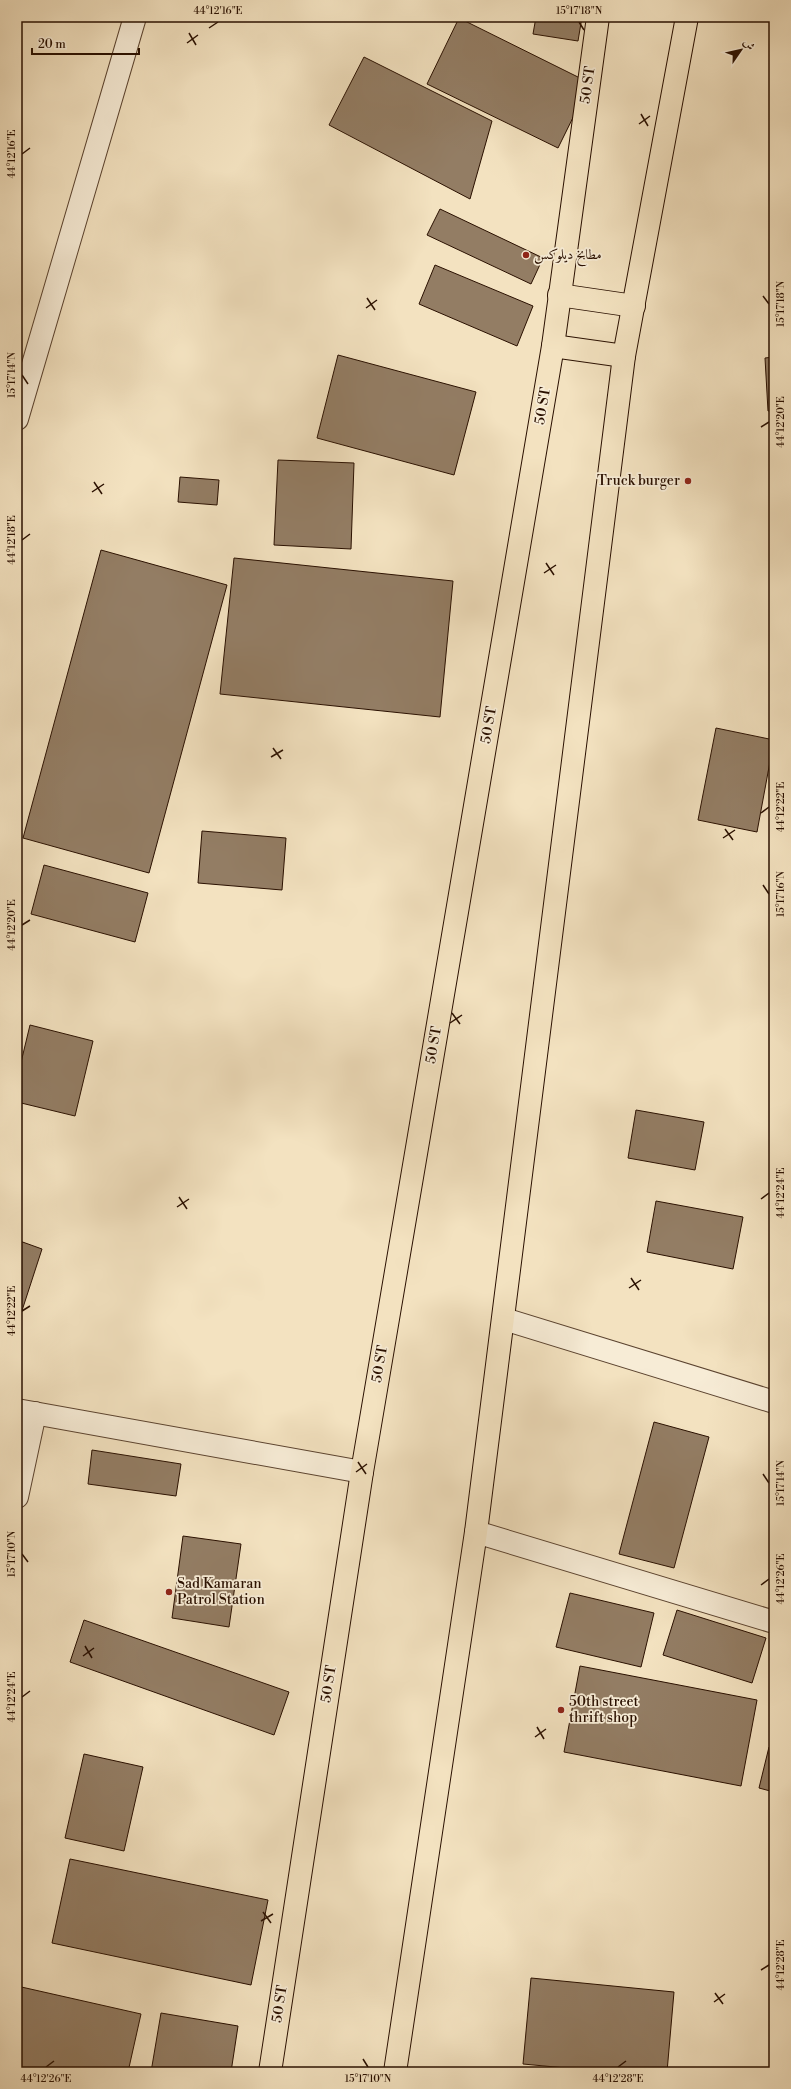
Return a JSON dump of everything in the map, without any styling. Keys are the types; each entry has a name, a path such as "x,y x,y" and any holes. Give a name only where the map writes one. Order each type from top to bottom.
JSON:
{"main road":[{"name":"50 ST","path":"270,2072 362,1472 553,346 598,17"},
{"path":"395,2072 476,1532 624,356 687,17"},
{"path":"560,295 634,306"},
{"path":"553,346 624,356"}],"street":[{"path":"17,419 25,364 135,17"},
{"path":"504,1319 774,1402"},
{"path":"17,1497 26,1412 362,1472"},
{"path":"476,1532 774,1622"}],"building":[{"path":"536,17 582,17 578,41 533,34"},
{"path":"459,18 590,83 558,148 427,84"},
{"path":"364,57 492,121 470,199 329,125"},
{"path":"440,209 543,258 531,284 427,235"},
{"path":"435,265 533,306 517,346 419,304"},
{"path":"338,355 476,392 454,475 317,438"},
{"path":"774,357 774,411 768,411 765,358"},
{"path":"278,460 354,463 351,549 274,545"},
{"path":"180,477 219,480 217,505 178,502"},
{"path":"101,550 227,585 149,873 23,838"},
{"path":"234,558 453,581 440,717 220,694"},
{"path":"716,728 774,740 757,832 698,820"},
{"path":"202,831 286,838 282,890 198,883"},
{"path":"44,865 148,893 135,942 31,914"},
{"path":"30,1025 93,1041 75,1116 17,1102 17,1079"},
{"path":"636,1110 704,1122 695,1170 628,1158"},
{"path":"656,1201 743,1217 733,1269 647,1252"},
{"path":"17,1240 42,1249 17,1326"},
{"path":"654,1422 709,1437 674,1568 619,1554"},
{"path":"92,1450 181,1464 176,1496 88,1484"},
{"path":"183,1536 241,1544 229,1627 172,1618"},
{"path":"570,1593 654,1613 641,1667 556,1647"},
{"path":"677,1610 766,1638 752,1683 663,1655"},
{"path":"84,1620 289,1692 274,1735 70,1662"},
{"path":"580,1666 757,1700 741,1786 564,1752"},
{"path":"769,1747 774,1749 774,1792 759,1788"},
{"path":"84,1754 143,1767 124,1851 65,1838"},
{"path":"70,1859 268,1900 251,1985 52,1943"},
{"path":"531,1978 674,1992 667,2072 609,2072 523,2064"},
{"path":"17,1986 141,2014 128,2072 37,2072 17,2067"},
{"path":"161,2013 238,2026 231,2072 151,2072"}],"place":[{"name":"مطابخ ديلوكس","path":"526,255"},
{"name":"Truck burger","path":"688,481"},
{"name":"Sad Kamaran Patrol Station","path":"169,1592"},
{"name":"50th street thrift shop","path":"561,1710"}]}
